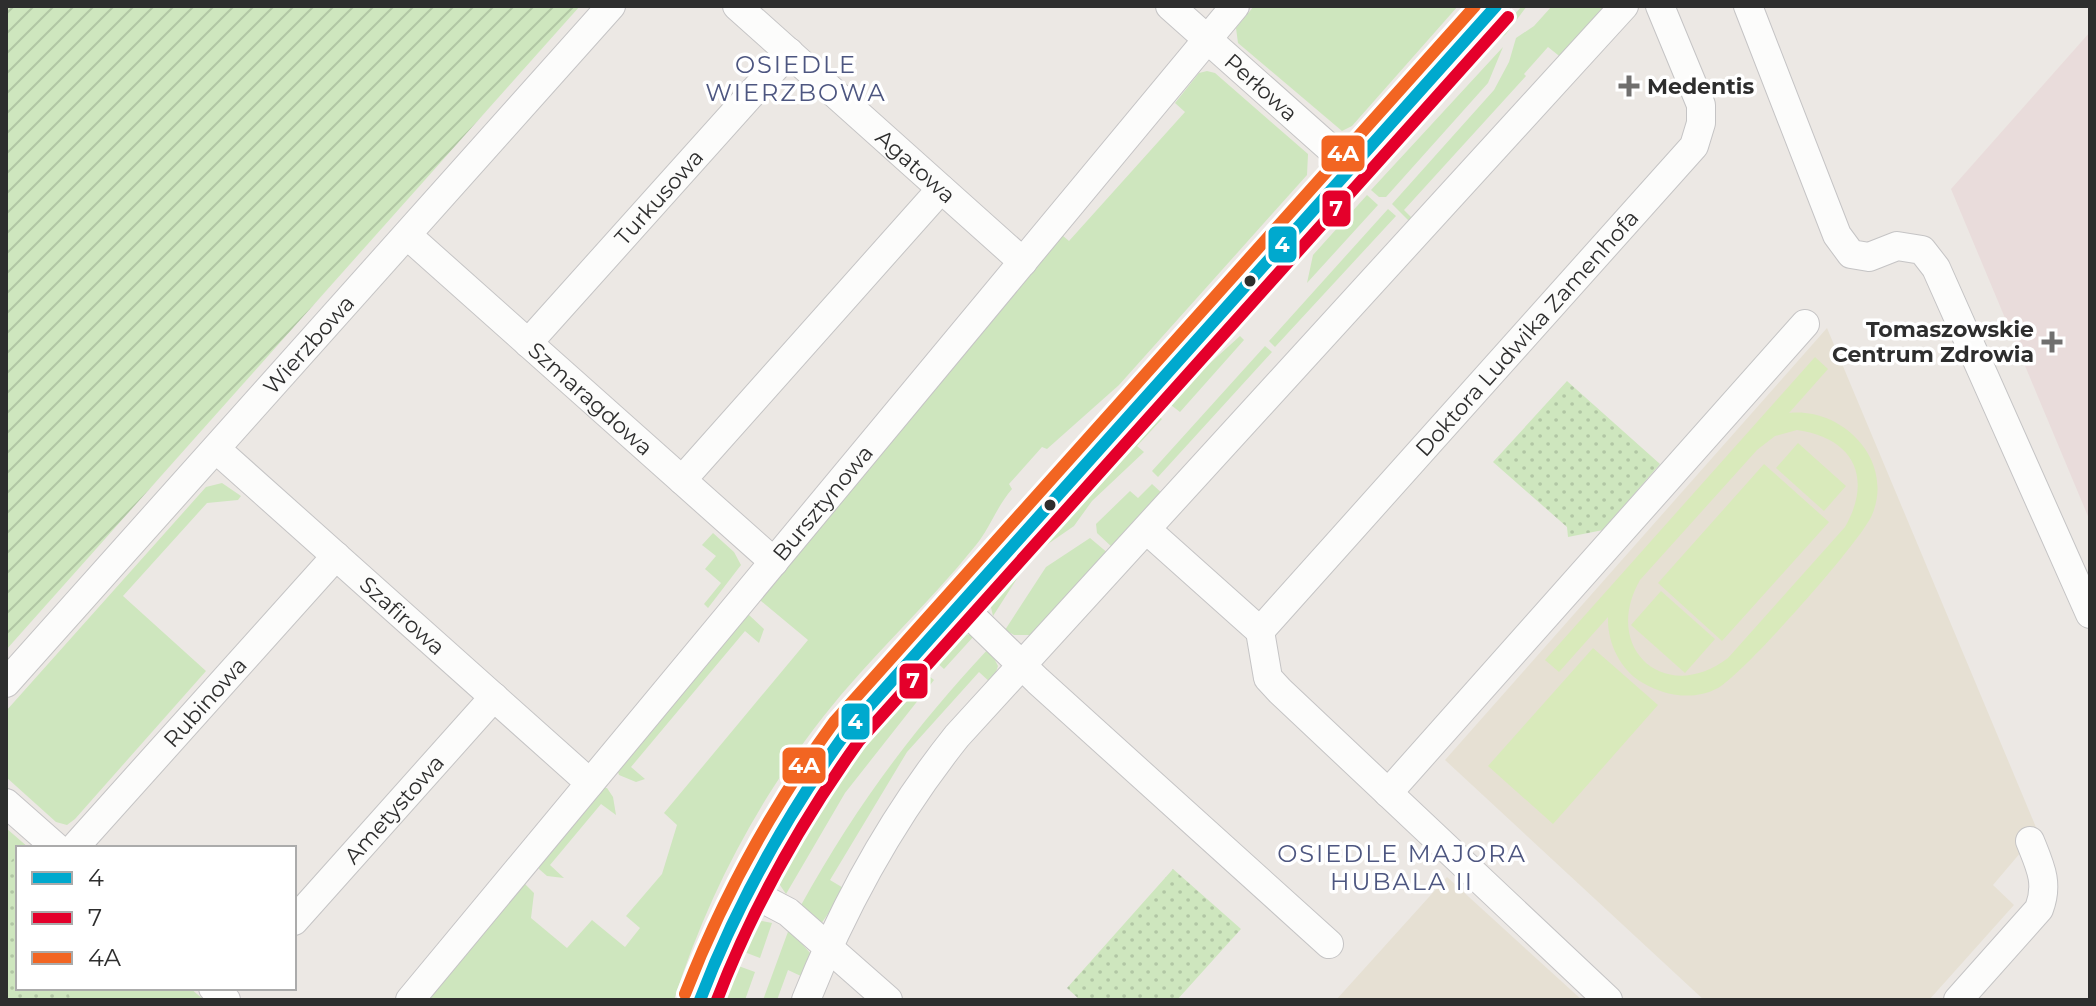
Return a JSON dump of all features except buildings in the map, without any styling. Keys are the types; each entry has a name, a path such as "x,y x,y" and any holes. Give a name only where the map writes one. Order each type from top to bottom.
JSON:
{"street":[{"name":"Wierzbowa","path":"6,683 611,6"},
{"name":"Agatowa","path":"737,6 1023,262"},
{"name":"Perłowa","path":"1170,6 1351,167"},
{"name":"Bursztynowa","path":"410,1000 1235,6"},
{"path":"700,1000 744,889 799,796 847,731 958,603 1496,6"},
{"path":"806,1000 827,946 908,801 957,736 1624,6"},
{"name":"Doktora Ludwika Zamenhofa","path":"1260,631 1694,146 1701,123 1701,105 1660,6"},
{"path":"1748,6 1837,235 1851,254 1869,257 1897,246 1922,250 1936,268 2088,603"},
{"name":"Turkusowa","path":"528,343 789,52"},
{"path":"682,480 941,189"},
{"name":"Szmaragdowa","path":"407,235 774,562"},
{"path":"1388,793 1805,324"},
{"name":"Szafirowa","path":"216,449 590,783"},
{"path":"1147,530 1260,631 1268,678 1608,1000"},
{"name":"Rubinowa","path":"76,846 336,556"},
{"path":"958,603 1329,944"},
{"name":"Ametystowa","path":"296,919 494,697"},
{"path":"6,803 55,846"},
{"path":"1974,994 2039,909 2045,893 2044,876 2030,841"},
{"path":"744,889 788,912 888,1000"}],"shaded area":[{"name":"Tomaszowskie Centrum Zdrowia","path":"2090,32 2090,521 1951,189"},
{"path":"1827,328 2038,832 1993,885 2014,905 1929,1000 1704,1000 1445,760"},
{"path":"1447,877 1582,1000 1336,1000"}],"green space":[{"path":"6,6 580,6 6,650"},
{"path":"1254,6 1458,6 1352,126 1342,131 1238,43 1236,28"},
{"path":"1522,6 1527,6 1506,34 1488,49 1405,142 1402,140"},
{"path":"1552,6 1611,6 1563,59 1548,47 1524,74 1526,76 1404,210 1415,221 1412,224 1392,204 1494,90 1509,62 1516,38 1534,26"},
{"path":"1503,47 1488,83 1386,197 1379,197 1371,190"},
{"path":"1199,73 1215,73 1308,154 1307,175 1119,385 1047,449 1042,447 1009,484 1012,489 976,545 823,717 776,783 736,852 702,924 674,1000 425,1000 520,885 525,884 534,893 531,918 567,948 592,920 625,947 640,928 626,916 662,874 677,825 664,813 808,640 761,601 761,595 1056,230 1069,241 1185,112 1175,103"},
{"path":"1391,151 1394,153 1300,257"},
{"path":"1367,195 1378,205 1307,283 1313,255"},
{"path":"1388,209 1396,216 1275,347 1269,341"},
{"path":"1240,336 1244,340 1180,412 1167,402"},
{"path":"1265,346 1272,352 1158,477 1152,471"},
{"path":"1815,357 1828,369 1789,413 1809,413 1828,419 1845,428 1859,442 1870,457 1876,475 1877,495 1872,515 1847,552 1751,659 1718,688 1709,692 1690,696 1661,691 1643,683 1622,663 1610,636 1608,617 1559,672 1545,660","holes":["1797,430 1817,434 1845,451 1853,463 1857,492 1845,527 1728,658 1705,671 1682,676 1662,672 1646,662 1634,647 1628,628 1630,605 1640,580 1757,450 1775,436"]},
{"path":"1567,381 1660,464 1603,530 1568,537 1567,527 1493,462"},
{"path":"1156,414 1162,419 1137,446 1144,452 1092,501 1074,526 1032,555 993,616 990,603 994,594"},
{"path":"1798,443 1846,486 1824,511 1776,468"},
{"path":"1764,464 1829,522 1722,641 1658,583"},
{"path":"222,483 241,496 238,500 207,503 123,596 206,671 75,819 67,825 56,822 6,777 6,711 206,487"},
{"path":"1152,484 1164,495 1114,549 1097,533 1096,524 1130,491 1138,498"},
{"path":"713,533 734,552 741,565 708,608 704,604 721,583 705,569 716,556 702,545"},
{"path":"1090,538 1109,554 1033,635 1014,635 1005,630 1046,567"},
{"path":"1661,591 1715,639 1685,673 1631,625"},
{"path":"749,615 764,629 759,643 745,631 631,767 645,779 636,782 619,775 617,769 743,617"},
{"path":"966,634 974,636 944,669 934,660 952,641"},
{"path":"989,648 998,666 992,684 979,672 907,752 830,880 845,889 821,924 800,907 821,870 886,771"},
{"path":"1593,648 1658,705 1553,824 1488,766"},
{"path":"924,672 934,680 845,793 786,894 776,879 776,871 792,844 845,767"},
{"path":"600,788 607,788 613,797 616,815 601,804 550,865 564,878 547,876 539,869 539,863"},
{"path":"6,828 27,846 16,846 16,990 192,990 204,1000 6,1000"},
{"path":"16,855 16,990 67,990 71,1000 6,1000 6,867"},
{"path":"1173,869 1241,929 1177,1000 1080,1000 1067,988"},
{"path":"762,921 772,923 760,958 739,950 752,926"},
{"path":"789,929 811,954 803,977 788,970 777,1000 763,1000"},
{"path":"733,964 755,972 745,1000 719,1000"}],"transit line":[{"name":"4A","path":"685,994 750,853 834,722 1475,6"},
{"name":"4","path":"700,1000 730,929 764,861 847,731 1496,6"},
{"name":"7","path":"717,1000 762,898 817,802 859,741 1508,17"}],"place":[{"name":"Medentis","path":"1629,86"},
{"name":"Tomaszowskie Centrum Zdrowia","path":"2052,342"}],"district":[{"name":"OSIEDLE WIERZBOWA","path":"796,79"},
{"name":"OSIEDLE MAJORA HUBALA II","path":"1402,868"}]}
